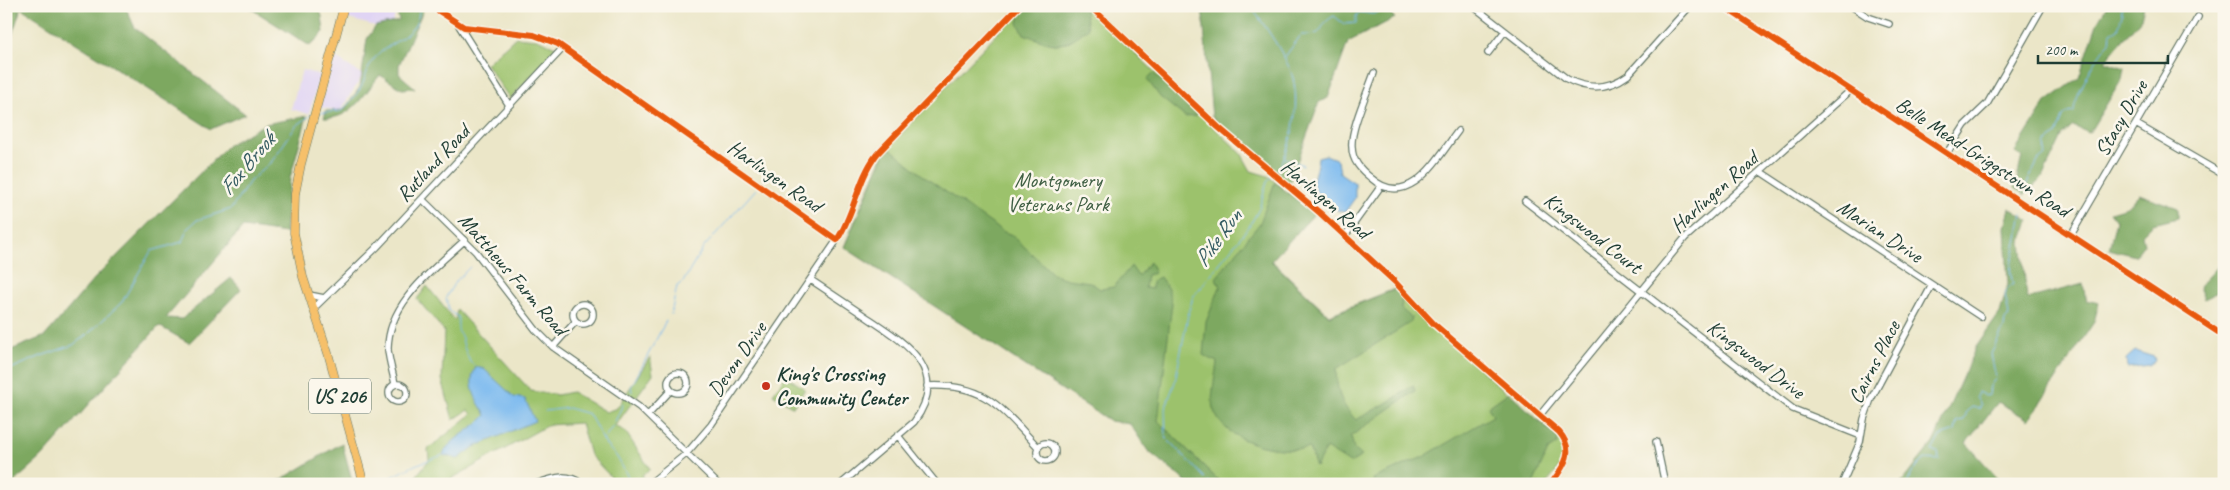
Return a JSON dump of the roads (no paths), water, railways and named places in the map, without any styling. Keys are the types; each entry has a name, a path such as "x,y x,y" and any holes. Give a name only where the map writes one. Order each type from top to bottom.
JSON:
{"highway":[{"name":"US 206","path":"344,6 298,175 294,219 299,261 364,484"}],"street":[{"name":"Harlingen Road","path":"431,6 458,24 476,30 541,37 563,48 837,240 848,219 863,176 877,154 1019,6"},
{"name":"Harlingen Road","path":"1090,6 1198,109 1345,236 1395,282 1434,324 1540,415 1692,231 1761,172 1851,90"},
{"path":"1473,6 1567,79 1587,87 1601,87 1616,83 1634,70 1690,6"},
{"name":"Belle Mead-Griggstown Road","path":"1724,6 2224,336"},
{"path":"1851,6 1868,17 1889,24"},
{"path":"1947,153 1965,125 1987,104 2043,6"},
{"name":"Stacy Drive","path":"2071,235 2198,17"},
{"path":"458,24 509,105"},
{"path":"1488,54 1505,31"},
{"name":"Rutland Road","path":"314,308 422,199 563,48"},
{"path":"1374,74 1354,133 1352,147 1357,164 1381,186 1402,188 1415,183 1458,131"},
{"path":"2136,124 2224,175"},
{"name":"Marian Drive","path":"1761,172 1981,317"},
{"path":"1345,236 1381,186"},
{"name":"Matthews Farm Road","path":"422,199 465,240 536,330 553,347 575,365 626,396 718,484"},
{"name":"Kingswood Court","path":"1525,201 1642,291"},
{"path":"395,384 388,348 394,316 409,295 465,240"},
{"name":"Devon Drive","path":"649,484 686,454 712,425 837,240"},
{"path":"811,280 908,346 922,365 927,386 921,413 899,437 841,484"},
{"name":"Cairns Place","path":"1842,484 1860,436 1871,398 1932,285"},
{"name":"Kingswood Drive","path":"1642,291 1793,409 1860,436"},
{"path":"309,295 324,298"},
{"path":"553,347 576,321"},
{"path":"927,386 950,386 970,389 989,398 1038,447"},
{"path":"648,415 671,390"},
{"path":"1540,415 1562,435 1568,450 1566,464 1551,484"},
{"path":"899,437 937,484"},
{"path":"1656,442 1665,484"},
{"path":"536,484 565,476 582,484"}],"water":[{"path":"1326,155 1338,160 1340,173 1355,183 1355,198 1345,212 1329,206 1320,197 1314,186 1313,181 1318,157"},
{"path":"2135,351 2154,357 2155,361 2149,365 2127,368 2126,359"},
{"path":"476,367 484,369 514,397 525,399 535,421 474,447 458,459 443,455 445,450 455,440 486,415 476,398 472,386 473,373"}],"waterway":[{"name":"Fox Brook","path":"318,113 341,111 349,103 361,87 374,59 381,52 404,37 415,25 419,16 419,6"},
{"name":"Pike Run","path":"1250,6 1281,51 1293,78 1295,89 1295,114 1290,141 1281,164 1275,173"},
{"path":"1284,58 1301,35 1319,32 1325,23 1334,16 1344,24 1356,23 1356,16 1359,12 1374,14 1390,6"},
{"path":"2024,189 2038,161 2045,155 2046,143 2056,135 2063,117 2067,113 2074,112 2078,97 2088,75 2100,54 2110,42 2111,33 2118,29 2122,15 2121,6"},
{"name":"Fox Brook","path":"6,371 73,345 89,333 122,302 151,251 182,242 187,229 197,220 231,209 250,181 272,161 296,126 311,115"},
{"path":"1285,158 1303,165"},
{"name":"Pike Run","path":"1211,484 1166,438 1165,409 1175,382 1193,297 1250,225 1259,209 1267,182 1272,176"},
{"path":"671,314 677,286 683,282 704,247 757,188"},
{"path":"1907,484 1913,471 1925,459 1939,460 1938,452 1932,451 1940,436 1955,431 1957,421 1964,420 1967,411 1972,407 1979,409 1981,405 1976,396 1978,392 1986,396 1989,395 1990,386 1996,378 1991,354 2004,327 2005,320 2009,315 2005,295 2007,289 2013,284 2010,271 2022,214"},
{"path":"470,267 455,282 446,297 449,311 458,317 458,330 470,362 476,367"},
{"path":"632,392 631,387 666,321"},
{"path":"603,440 613,426 623,404"},
{"path":"545,411 568,408 589,414 606,445 617,457 632,484"},
{"path":"379,484 415,465 443,455"}],"place":[{"name":"King's Crossing Community Center","path":"766,386"}],"park label":[{"name":"Montgomery Veterans Park","path":"1058,192"}]}
